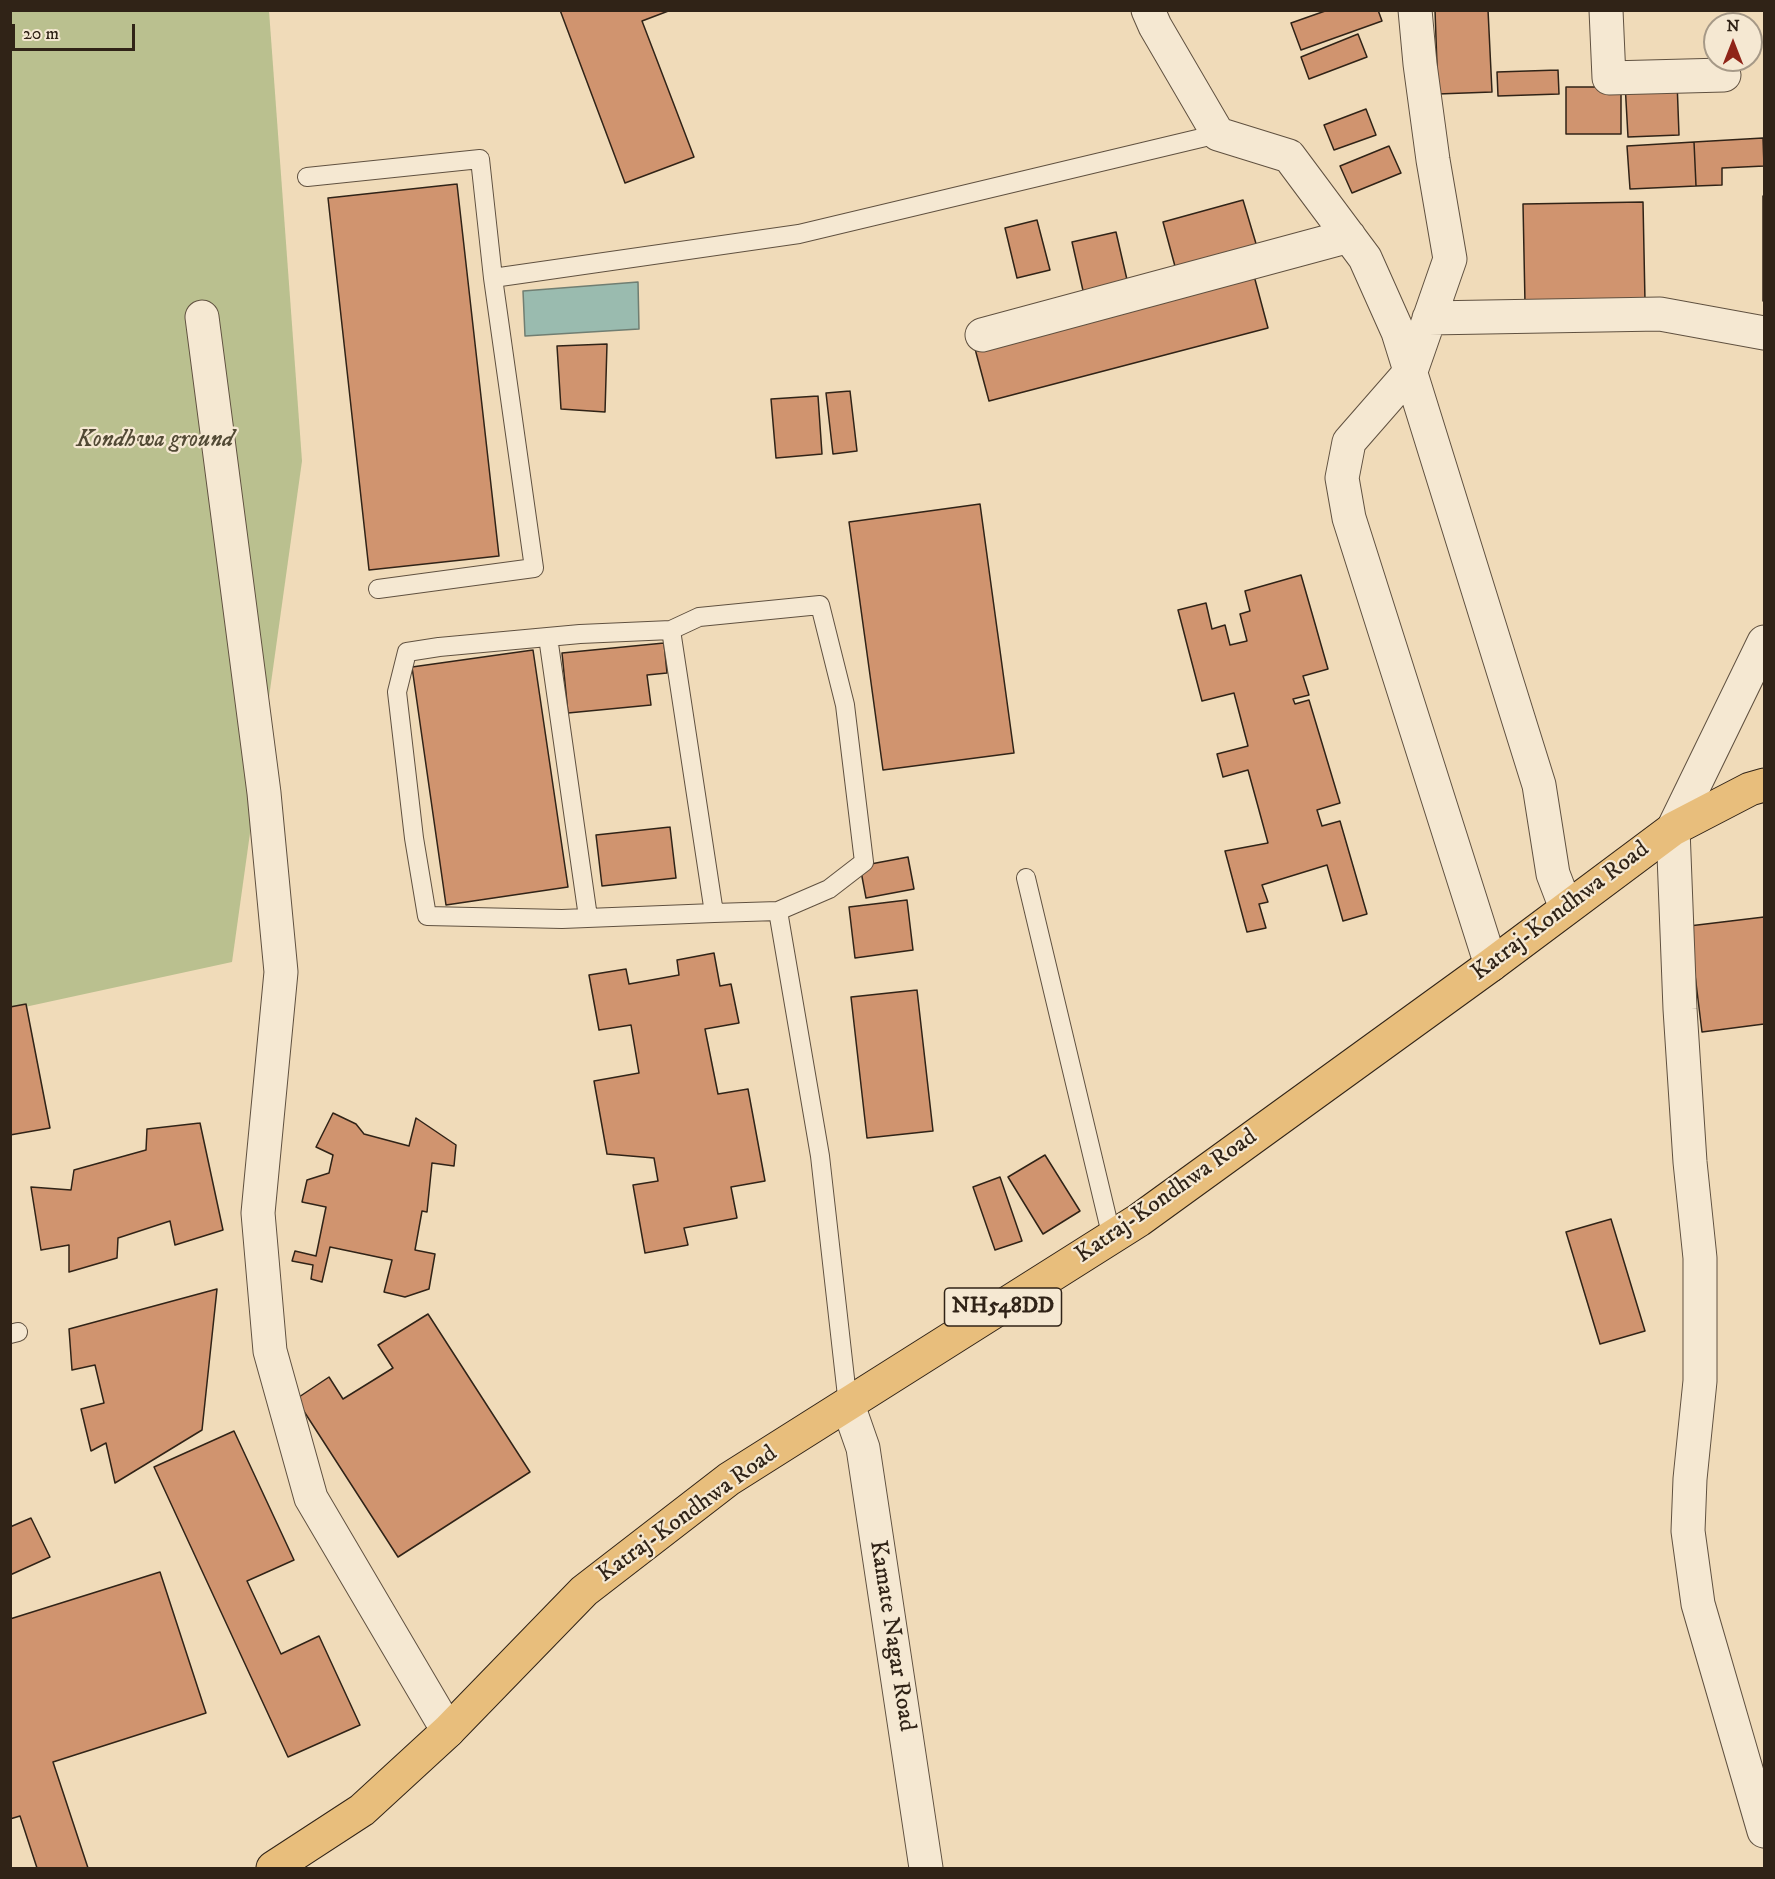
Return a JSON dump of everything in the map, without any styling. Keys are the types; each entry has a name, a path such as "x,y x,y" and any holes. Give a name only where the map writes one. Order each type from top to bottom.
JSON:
{"highway":[{"name":"Katraj-Kondhwa Road","path":"273,1869 362,1810 448,1731 584,1591 729,1479 1139,1220 1491,965 1673,829 1750,789 1764,785"}],"street":[{"path":"1148,10 1218,134 1289,156 1365,258 1398,332 1411,371 1539,785 1553,874 1566,908"},
{"path":"1415,10 1430,139 1450,259 1411,371 1349,442 1342,478 1349,518 1491,965"},
{"path":"1606,10 1609,78 1724,75"},
{"path":"982,335 1348,236"},
{"path":"1429,318 1660,314 1764,333"},
{"path":"202,317 264,793 281,972 258,1213 270,1351 311,1498 448,1731"},
{"path":"1764,642 1673,829 1681,1021 1690,1162 1700,1258 1700,1382 1690,1479 1688,1531 1698,1604 1764,1832"},
{"name":"Kamate Nagar Road","path":"848,1405 862,1449 926,1869"}],"lane":[{"path":"493,278 799,234 1218,134"},
{"path":"307,177 480,159 493,278 534,568 378,589"},
{"path":"820,605 845,705 864,862 829,889 778,910 562,919 427,916 414,838 397,692 406,652 548,637 671,630 699,617 820,605"},
{"path":"671,630 714,913"},
{"path":"548,637 588,917"},
{"path":"1026,878 1112,1238"},
{"path":"778,910 820,1156 848,1405"}],"green space":[{"name":"Kondhwa ground","path":"10,11 269,11 302,461 232,962 11,1010"}],"water":[{"path":"638,282 639,329 525,336 523,291"}],"building":[{"path":"560,10 671,10 642,21 694,157 625,183"},
{"path":"1328,10 1378,10 1382,21 1301,50 1291,23"},
{"path":"1435,10 1488,10 1492,92 1438,94"},
{"path":"1358,34 1367,57 1309,79 1301,57"},
{"path":"1558,70 1559,94 1498,96 1497,72"},
{"path":"1677,81 1679,135 1628,137 1625,83"},
{"path":"1566,87 1621,87 1621,134 1566,134"},
{"path":"1366,109 1376,135 1334,150 1324,125"},
{"path":"1763,138 1764,166 1722,168 1722,185 1696,186 1694,142"},
{"path":"1694,142 1696,186 1630,189 1627,146"},
{"path":"1389,146 1401,173 1352,193 1340,166"},
{"path":"457,184 499,556 369,570 328,198"},
{"path":"1764,196 1764,301 1763,301"},
{"path":"1243,200 1257,247 1176,270 1163,222"},
{"path":"1643,202 1645,301 1525,304 1523,204"},
{"path":"1037,220 1050,270 1017,278 1005,228"},
{"path":"1116,232 1128,284 1084,295 1072,242"},
{"path":"1253,272 1268,328 989,401 974,345"},
{"path":"607,344 605,412 561,409 557,346"},
{"path":"850,391 857,451 833,454 826,393"},
{"path":"818,396 822,454 776,458 771,399"},
{"path":"980,504 1014,753 883,770 849,522"},
{"path":"1301,575 1328,669 1303,676 1309,695 1293,699 1295,704 1309,700 1340,803 1317,810 1322,826 1340,821 1367,914 1343,921 1327,865 1262,885 1268,902 1259,904 1266,928 1247,932 1225,851 1268,843 1248,770 1223,777 1217,754 1248,746 1234,693 1202,701 1178,610 1206,603 1212,629 1225,625 1230,645 1247,641 1240,614 1250,611 1245,591"},
{"path":"664,643 667,673 647,675 651,705 568,713 562,653"},
{"path":"533,650 568,887 446,905 412,667"},
{"path":"670,827 676,878 602,886 596,835"},
{"path":"908,857 914,889 866,898 860,866"},
{"path":"907,900 913,950 855,958 849,907"},
{"path":"1764,917 1764,1024 1702,1032 1689,926"},
{"path":"714,953 720,986 731,984 739,1023 705,1029 718,1094 748,1089 765,1181 731,1187 737,1218 684,1228 688,1245 645,1253 633,1185 658,1181 654,1158 607,1154 594,1081 639,1073 631,1025 599,1030 589,975 626,969 629,984 679,975 677,960"},
{"path":"917,990 933,1131 867,1138 851,997"},
{"path":"26,1004 50,1128 10,1135 10,1007"},
{"path":"333,1113 356,1124 364,1134 409,1146 416,1118 456,1145 454,1166 432,1163 427,1212 422,1211 415,1250 435,1254 429,1289 405,1297 384,1292 392,1260 330,1247 322,1282 311,1279 313,1265 292,1261 295,1251 316,1256 326,1207 302,1202 307,1180 329,1173 333,1155 316,1147"},
{"path":"200,1123 223,1230 175,1245 170,1221 118,1238 117,1258 69,1272 69,1245 41,1250 31,1187 71,1190 74,1170 146,1150 147,1129"},
{"path":"1045,1155 1080,1211 1043,1234 1008,1177"},
{"path":"1000,1177 1022,1241 995,1250 973,1187"},
{"path":"1611,1219 1645,1331 1600,1344 1566,1232"},
{"path":"217,1289 202,1430 115,1483 106,1443 91,1451 81,1409 104,1403 95,1365 72,1370 69,1329"},
{"path":"428,1314 530,1472 398,1557 296,1399 329,1377 343,1399 393,1368 378,1345"},
{"path":"234,1431 294,1560 247,1581 281,1654 319,1636 360,1725 288,1757 154,1467"},
{"path":"31,1518 50,1557 10,1575 10,1527"},
{"path":"160,1572 206,1713 53,1762 88,1868 37,1868 20,1816 10,1819 10,1619"}]}
